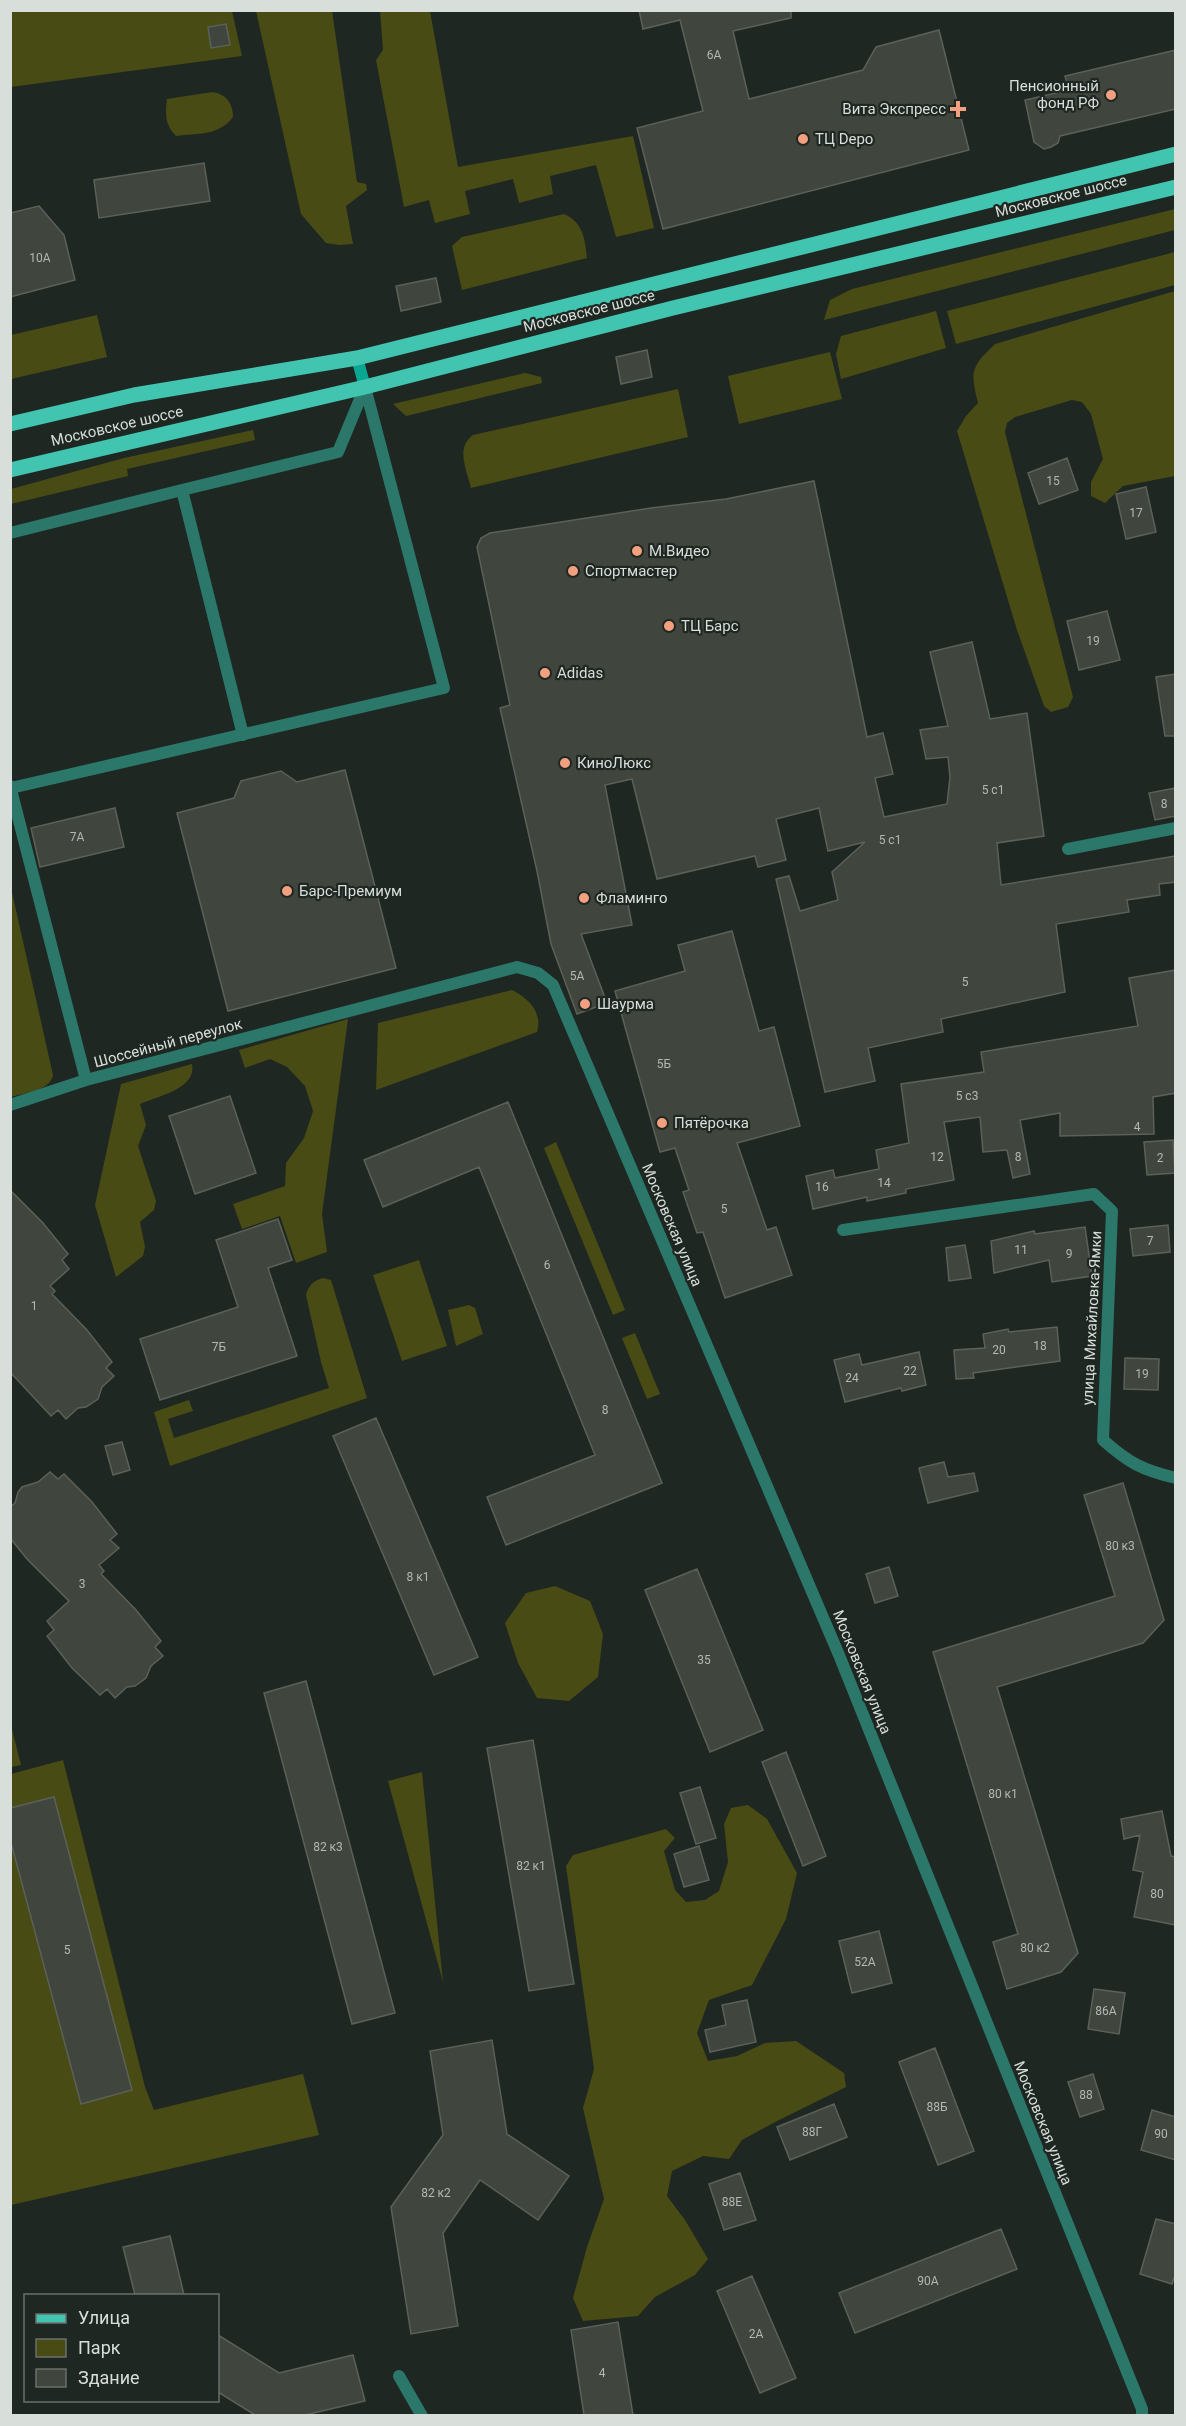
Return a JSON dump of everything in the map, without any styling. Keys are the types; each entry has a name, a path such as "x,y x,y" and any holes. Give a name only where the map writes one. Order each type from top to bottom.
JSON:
{"main road":[{"name":"Московское шоссе","path":"10,424 134,395 357,358 1176,154"},
{"name":"Московское шоссе","path":"10,470 365,387 684,306 1176,187"},
{"path":"357,358 365,387"}],"street":[{"path":"10,533 338,452 365,387"},
{"path":"11,787 444,688 365,387"},
{"path":"182,490 243,735"},
{"name":"Шоссейный переулок","path":"11,787 86,1080 517,967"},
{"path":"1068,849 1176,828"},
{"name":"Московская улица","path":"517,967 538,973 553,985 839,1655 1138,2398 1142,2415"},
{"path":"10,1105 86,1080"},
{"name":"улица Михайловка-Ямки","path":"843,1230 1094,1194 1112,1211 1103,1393 1103,1440 1127,1461 1152,1473 1176,1478"},
{"path":"399,2376 422,2415"}],"green space":[{"path":"10,11 232,11 242,56 11,87"},
{"path":"256,11 332,11 357,182 366,184 367,190 346,206 353,244 326,243 301,214"},
{"path":"380,11 430,11 458,167 633,136 654,228 616,237 596,165 550,176 553,194 519,203 513,179 465,191 470,214 435,223 429,200 404,207 376,60 383,50"},
{"path":"212,92 228,100 232,107 233,117 215,131 176,136 167,119 167,99"},
{"path":"1175,209 1175,230 824,320 830,300 852,289"},
{"path":"564,214 579,226 584,238 587,258 462,290 452,246 462,237"},
{"path":"1175,252 1175,285 956,344 947,311"},
{"path":"1175,291 1175,476 1123,486 1105,503 1091,496 1091,482 1103,459 1091,414 1082,402 1072,400 1015,417 1007,423 1005,432 1073,697 1068,707 1051,712 1044,706 1017,630 957,431 966,416 978,403 974,370 981,358 995,344"},
{"path":"936,311 946,348 841,379 836,354 841,336"},
{"path":"97,315 107,357 11,379 11,335"},
{"path":"830,352 842,399 739,424 728,376"},
{"path":"525,373 541,377 542,383 406,416 393,404"},
{"path":"678,389 688,437 471,488 463,453 468,440 473,435"},
{"path":"253,430 255,440 127,469 128,476 11,504 11,489 124,458"},
{"path":"11,888 53,1075 47,1085 42,1088 11,1097"},
{"path":"512,990 533,1006 538,1018 537,1032 376,1090 378,1023"},
{"path":"348,1019 322,1214 327,1252 296,1263 280,1216 242,1229 233,1204 285,1186 286,1163 304,1138 313,1111 305,1086 287,1067 270,1059 245,1068 239,1050"},
{"path":"192,1064 189,1080 182,1086 140,1104 146,1125 138,1146 156,1201 154,1210 140,1222 145,1247 143,1256 116,1277 95,1205 121,1084"},
{"path":"556,1142 625,1310 613,1315 544,1148"},
{"path":"419,1260 447,1346 402,1361 373,1275"},
{"path":"323,1278 331,1280 367,1398 170,1466 154,1412 189,1400 193,1411 168,1419 174,1438 329,1388 306,1295 312,1284"},
{"path":"469,1305 475,1308 483,1334 456,1346 448,1310"},
{"path":"635,1333 660,1394 647,1399 622,1338"},
{"path":"555,1586 590,1601 603,1634 598,1677 569,1701 537,1698 518,1663 505,1623 526,1593"},
{"path":"11,1725 21,1765 10,1767"},
{"path":"63,1760 145,2087 154,2110 303,2074 319,2135 11,2205 10,1839 81,2104 132,2090 54,1797 11,1808 11,1774"},
{"path":"422,1772 443,1982 388,1781"},
{"path":"748,1805 767,1819 797,1873 786,1919 752,1985 709,2000 697,2033 708,2061 737,2056 765,2043 796,2041 844,2073 846,2087 742,2140 729,2159 703,2156 672,2171 667,2196 685,2220 708,2259 695,2275 655,2297 638,2316 583,2321 573,2298 587,2247 604,2199 583,2108 594,2069 566,1866 573,1855 666,1829 675,1838 664,1851 675,1890 686,1902 705,1900 719,1891 728,1862 724,1824 731,1808"}],"building":[{"name":"ТЦ Depo","path":"639,10 791,10 791,18 733,31 749,99 863,70 876,47 939,30 969,150 663,229 637,128 703,111 680,20 643,29"},
{"path":"226,24 230,45 211,48 208,27"},
{"name":"Пенсионный фонд РФ","path":"1176,50 1176,109 1060,136 1058,143 1044,149 1034,142 1025,100 1069,90 1065,76"},
{"path":"204,163 210,201 99,218 94,180"},
{"path":"39,206 64,235 75,280 10,297 10,213"},
{"path":"436,278 441,302 401,311 396,286"},
{"path":"647,350 652,377 621,384 616,357"},
{"path":"1067,458 1078,490 1039,504 1028,473"},
{"path":"814,481 867,737 883,733 893,774 875,778 884,817 947,804 950,777 948,757 926,759 920,730 948,726 930,652 972,642 990,719 1027,713 1044,836 997,843 1001,885 1176,856 1176,882 1159,884 1160,895 1127,900 1129,912 1056,924 1065,992 941,1019 943,1032 868,1048 875,1081 825,1092 776,879 789,876 800,911 838,900 832,872 865,842 828,851 819,808 776,819 786,860 758,867 755,856 657,879 632,779 605,785 632,925 581,934 607,1003 577,1014 551,944 500,708 510,705 477,547 481,538 490,533 726,499"},
{"path":"1146,487 1156,532 1126,539 1116,494"},
{"path":"1107,611 1120,660 1079,670 1067,621"},
{"path":"1176,674 1176,736 1165,736 1156,677"},
{"name":"Барс-Премиум","path":"345,770 396,968 228,1011 177,813 234,798 241,781 281,771 297,782"},
{"path":"1176,788 1176,816 1155,820 1149,793"},
{"path":"115,808 124,847 40,867 31,828"},
{"path":"732,931 759,1031 774,1027 800,1126 737,1143 767,1230 776,1227 792,1275 725,1298 703,1232 697,1233 683,1192 689,1190 675,1148 660,1152 615,991 685,971 678,945"},
{"path":"1176,970 1176,1093 1153,1097 1154,1134 1060,1136 1060,1113 1020,1120 1030,1174 1013,1178 1007,1150 983,1152 980,1117 944,1122 954,1180 906,1189 906,1193 867,1201 867,1197 813,1209 806,1176 833,1170 835,1178 879,1169 876,1150 909,1143 901,1084 984,1072 981,1052 1138,1026 1129,978"},
{"path":"230,1096 256,1173 195,1194 169,1116"},
{"path":"508,1102 662,1483 506,1545 487,1497 595,1455 479,1167 383,1207 364,1160"},
{"path":"1173,1140 1175,1173 1147,1175 1144,1142"},
{"path":"10,1190 43,1223 68,1254 62,1260 69,1269 50,1286 55,1291 52,1294 87,1330 112,1362 106,1368 114,1376 102,1387 98,1399 86,1407 78,1408 66,1419 58,1410 51,1416 10,1372"},
{"path":"278,1219 292,1260 268,1268 297,1356 160,1400 140,1339 238,1307 216,1240"},
{"path":"1168,1225 1170,1252 1133,1256 1130,1229"},
{"path":"1085,1227 1092,1276 1052,1282 1049,1260 994,1273 991,1241 1034,1231 1035,1234"},
{"path":"965,1245 971,1278 949,1281 946,1248"},
{"path":"1057,1327 1060,1361 973,1373 974,1378 956,1379 954,1350 985,1348 983,1334 1008,1329 1009,1332"},
{"path":"919,1352 926,1385 902,1391 901,1388 845,1402 834,1360 859,1354 862,1365"},
{"path":"1125,1358 1159,1359 1158,1390 1124,1389"},
{"path":"376,1418 478,1657 434,1675 333,1436"},
{"path":"122,1442 130,1470 113,1475 105,1446"},
{"path":"944,1462 948,1477 974,1473 978,1491 928,1503 919,1468"},
{"path":"50,1472 58,1479 64,1474 92,1502 117,1534 110,1540 119,1548 99,1565 104,1571 101,1574 136,1610 161,1641 155,1647 163,1656 151,1666 146,1678 135,1686 127,1687 115,1698 107,1689 100,1695 72,1668 47,1636 54,1630 47,1621 69,1601 27,1559 10,1538 10,1507 15,1503 18,1492 22,1487 38,1482"},
{"path":"1123,1483 1164,1620 1143,1643 997,1687 1078,1953 1061,1972 1007,1989 993,1942 1018,1934 933,1652 1115,1596 1084,1495"},
{"path":"889,1567 898,1596 875,1603 866,1574"},
{"path":"697,1569 763,1730 710,1752 645,1590"},
{"path":"306,1681 395,2013 352,2024 264,1693"},
{"path":"533,1740 574,1984 529,1991 487,1748"},
{"path":"786,1752 826,1856 803,1866 762,1762"},
{"path":"700,1787 716,1838 696,1844 680,1793"},
{"path":"54,1797 132,2090 81,2104 10,1839 10,1808"},
{"path":"1162,1811 1171,1856 1176,1857 1176,1925 1134,1917 1143,1872 1133,1870 1140,1835 1124,1839 1121,1819"},
{"path":"699,1846 709,1880 684,1887 674,1854"},
{"path":"879,1931 892,1983 852,1993 839,1941"},
{"path":"1094,1989 1125,1993 1119,2034 1088,2029"},
{"path":"747,2000 756,2042 710,2052 705,2030 726,2025 722,2005"},
{"path":"492,2040 507,2134 569,2176 538,2220 480,2180 443,2233 458,2326 411,2334 391,2207 443,2135 430,2051"},
{"path":"935,2048 974,2151 938,2165 899,2062"},
{"path":"1093,2074 1104,2109 1080,2117 1068,2082"},
{"path":"834,2104 847,2137 790,2160 777,2127"},
{"path":"1152,2110 1176,2117 1176,2160 1141,2150"},
{"path":"740,2173 756,2220 724,2230 709,2184"},
{"path":"1156,2219 1176,2224 1176,2272 1172,2284 1140,2274"},
{"path":"1001,2229 1017,2269 855,2333 839,2293"},
{"path":"170,2236 184,2294 135,2294 123,2247"},
{"path":"752,2276 796,2378 760,2393 717,2291"},
{"path":"618,2322 633,2415 584,2415 571,2330"},
{"path":"219,2336 279,2373 353,2355 365,2401 305,2415 255,2415 219,2393"}],"place":[{"name":"Пенсионный фонд РФ","path":"1111,95"},
{"name":"Вита Экспресс","path":"958,109"},
{"name":"ТЦ Depo","path":"803,139"},
{"name":"М.Видео","path":"637,551"},
{"name":"Спортмастер","path":"573,571"},
{"name":"ТЦ Барс","path":"669,626"},
{"name":"Adidas","path":"545,673"},
{"name":"КиноЛюкс","path":"565,763"},
{"name":"Барс-Премиум","path":"287,891"},
{"name":"Фламинго","path":"584,898"},
{"name":"Шаурма","path":"585,1004"},
{"name":"Пятёрочка","path":"662,1123"}]}
